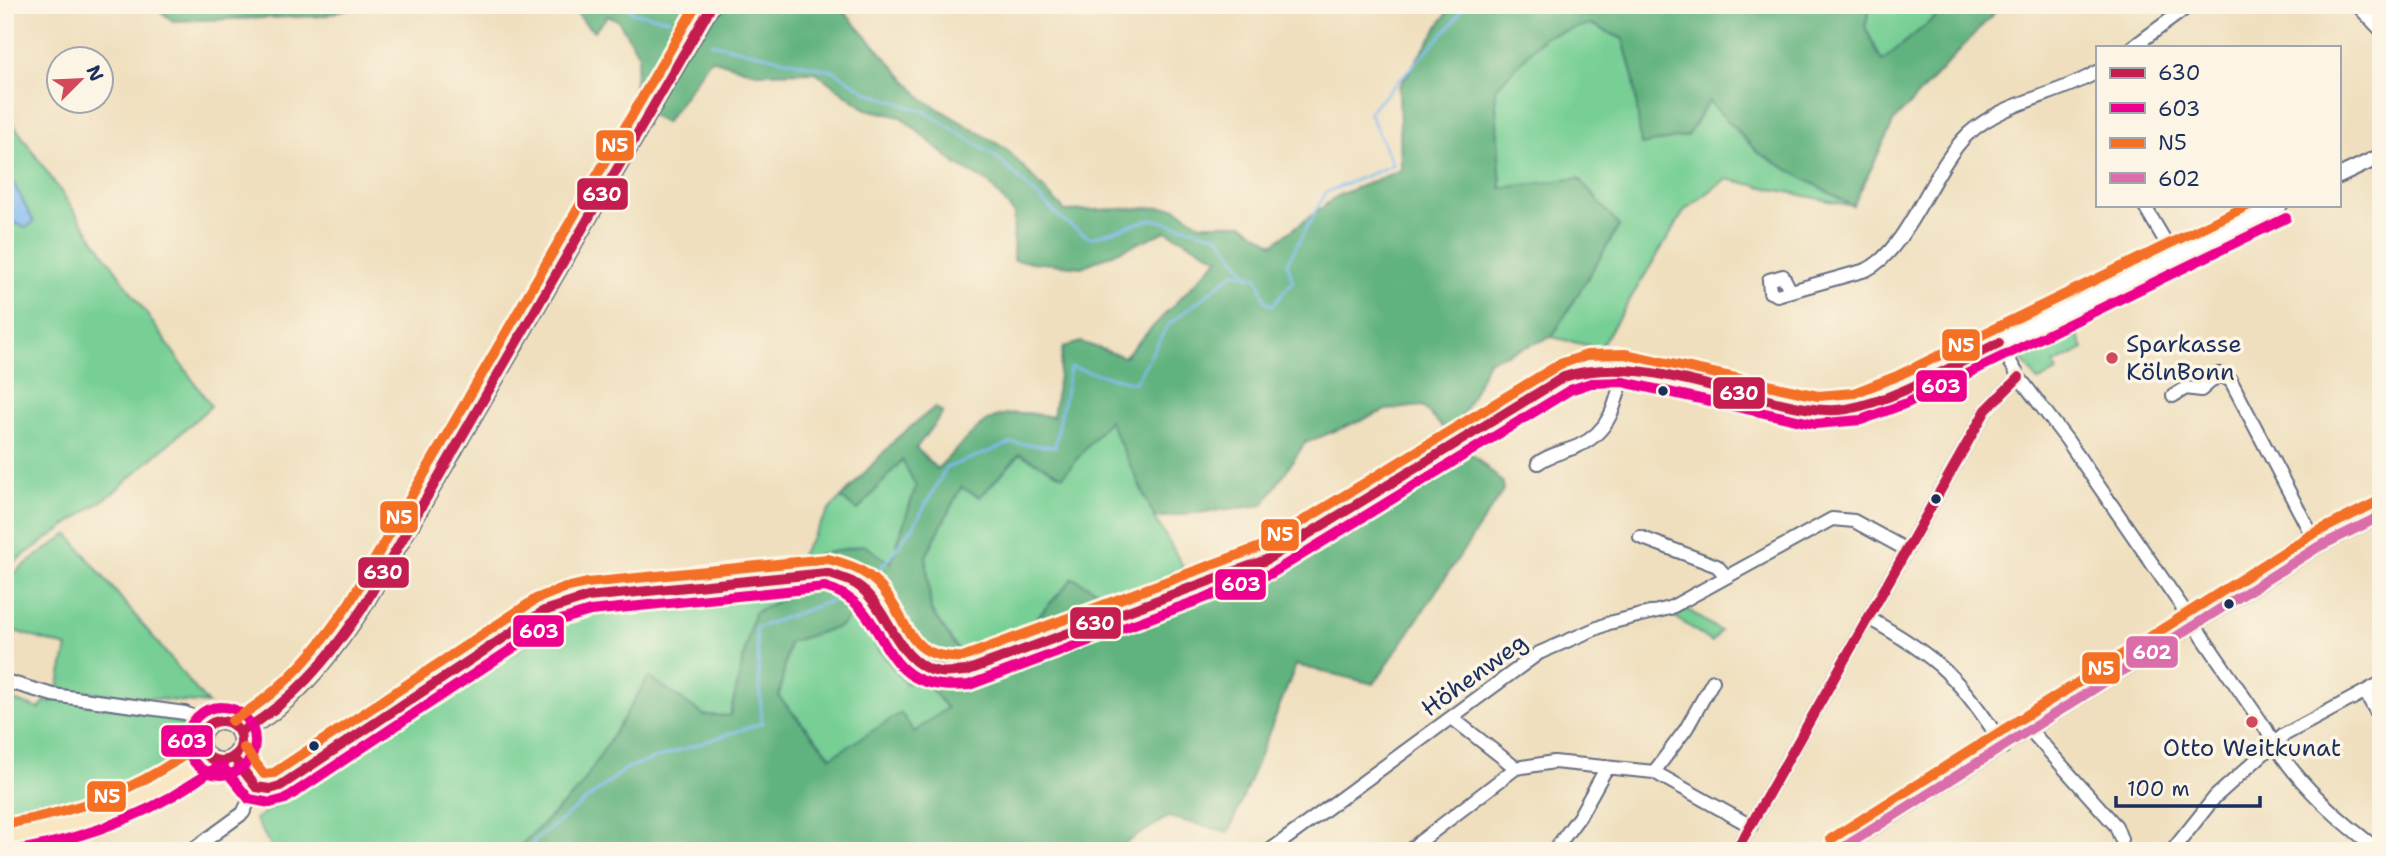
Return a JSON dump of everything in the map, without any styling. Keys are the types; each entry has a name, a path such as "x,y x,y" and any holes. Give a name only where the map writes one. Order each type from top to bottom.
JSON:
{"main road":[{"path":"239,733 260,722 291,696 327,657 362,610 712,5"},
{"path":"221,721 230,724 239,733 240,744 233,757 223,761 207,756 201,743 206,727 221,721"},
{"path":"14,842 118,807 185,774 207,756"}],"street":[{"path":"2134,46 2190,5"},
{"path":"2357,5 2381,30"},
{"path":"1790,290 1866,270 1878,263 1892,248 1951,155 1981,123 2011,106 2096,72"},
{"path":"2340,176 2381,156"},
{"path":"2145,206 2174,256"},
{"path":"233,757 256,787 270,789 280,786 544,611 565,602 826,573 842,575 864,588 901,647 914,662 930,673 947,675 966,671 1266,560 1564,377 1589,369 1624,368 1807,409 1846,409 1886,397 2278,206"},
{"path":"1999,343 2019,377 2050,416 2196,626 2274,746 2339,818 2380,851"},
{"path":"1538,463 1585,442 1601,429 1616,406 1624,368"},
{"path":"2174,396 2186,388 2201,390 2219,374 2231,382 2318,547"},
{"path":"1736,851 1986,410 2019,377"},
{"path":"1838,851 2318,547 2381,516"},
{"name":"Höhenweg","path":"1269,851 1539,653 1609,623 1670,608 1832,519 1854,521 1907,550"},
{"path":"1640,537 1717,566 1726,575"},
{"path":"1868,618 1929,654 1972,697 2004,747"},
{"path":"5,681 64,697 185,713 206,727"},
{"path":"1654,772 1686,729 1713,681"},
{"path":"2172,851 2215,797 2284,735 2381,683"},
{"path":"2365,692 2381,720"},
{"path":"1452,718 1516,768"},
{"path":"2030,730 2116,826 2120,839"},
{"path":"1408,851 1516,768 1555,762 1654,772 1751,826"},
{"path":"1554,851 1608,766"},
{"path":"191,851 243,813 256,787"}],"green space":[{"path":"152,5 360,5 323,16 173,21"},
{"path":"565,5 838,5 924,100 1006,149 1065,211 1174,207 1200,224 1243,224 1273,244 1339,195 1401,170 1399,87 1452,5 1871,5 1865,27 1882,61 1950,5 1990,5 1995,12 1894,121 1853,206 1757,152 1709,101 1687,136 1641,145 1634,81 1623,39 1591,24 1545,36 1495,89 1501,188 1579,178 1619,226 1552,337 1488,361 1453,436 1503,483 1503,491 1374,684 1296,665 1229,832 1168,817 1112,851 515,851 580,788 649,677 704,715 730,716 754,613 790,595 812,556 864,545 891,563 916,486 902,460 858,510 841,498 897,438 935,407 943,413 916,448 937,469 976,430 999,416 1031,413 1053,417 1063,347 1081,342 1124,357 1219,258 1166,231 1082,267 1013,260 1014,213 988,182 957,165 901,117 866,109 815,72 757,73 711,59 665,123 631,103 639,55 618,20 608,16 594,31","holes":["1422,406 1451,436 1411,475 1196,589 1137,612 1073,578 980,681 931,611 926,556 961,487 980,497 1020,454 1063,476 1109,420 1155,518 1263,505 1305,443 1386,410","863,603 877,648 905,683 928,685 947,708 914,732 901,713 831,757 779,697 789,642 841,626"]},
{"path":"1871,5 1950,5 1882,62 1865,27"},
{"path":"1591,24 1623,39 1634,81 1709,100 1757,152 1853,206 1726,179 1685,210 1600,348 1552,337 1619,226 1579,178 1501,189 1495,89 1545,36"},
{"path":"5,112 211,406 113,493 5,568"},
{"path":"2065,325 2075,329 2084,349 2054,364 2057,372 2038,381 2019,356 2020,349"},
{"path":"1109,419 1155,518 1196,589 1137,613 1073,578 980,681 931,610 926,556 961,487 980,497 1020,454"},
{"path":"902,459 916,486 891,564 812,556 795,564 830,509 841,498 858,510"},
{"path":"68,534 208,704 58,689 67,647 5,628 5,579"},
{"path":"790,595 754,613 730,716 704,715 649,677 580,788 515,851 274,851 255,819 533,641 562,618 589,606"},
{"path":"863,603 877,648 928,685 948,708 914,732 901,713 832,757 779,697 789,642 841,626"},
{"path":"1687,609 1720,631 1712,642 1674,616"},
{"path":"5,697 39,709 46,700 50,703 54,698 180,719 186,727 186,754 156,774 130,785 44,813 5,820"},
{"path":"213,709 237,712 245,720 203,712"}],"water":[{"path":"5,167 34,222 26,228 5,218"}],"waterway":[{"path":"625,5 634,13 669,19"},
{"path":"867,585 914,526 946,468 1012,443 1055,447 1070,367 1135,383 1168,325 1235,272 1258,278 1265,301 1272,306 1293,281 1287,263 1326,192 1393,165 1369,112 1453,23 1464,5"},
{"path":"711,43 834,71 869,93 926,112 995,156 1064,221 1090,238 1152,219 1219,236 1249,277"},
{"path":"531,851 534,841 627,768 762,723 756,628 856,592"}],"transit line":[{"name":"N5","path":"232,721 267,697 298,668 350,602 696,5"},
{"name":"630","path":"239,733 276,708 308,678 362,609 712,5"},
{"name":"N5","path":"244,748 264,774 274,773 536,599 587,583 828,559 854,568 877,583 888,596 910,634 929,652 963,657 1260,547 1560,364 1587,355 1625,354 1818,396 1854,393 1895,377 2247,206"},
{"name":"603","path":"222,766 249,799 270,803 285,799 551,623 590,611 825,587 848,597 864,612 898,664 914,677 937,684 969,685 1272,573 1570,390 1591,383 1623,382 1815,424 1861,420 1907,403 2286,218"},
{"name":"630","path":"233,757 256,787 270,789 280,786 544,611 588,597 826,573 864,590 915,661 939,672 966,671 1266,560 1564,377 1589,371 1640,371 1797,407 1837,410 1866,404 1905,390 1999,343"},
{"name":"630","path":"1736,851 1986,410 2019,377"},
{"name":"N5","path":"1831,839 2311,535 2375,503"},
{"name":"602","path":"1838,851 2318,547 2381,516"},
{"name":"603","path":"221,707 234,710 245,717 252,728 255,741 252,754 245,765 234,772 221,775 208,772 197,765 190,754 187,741 190,728 197,717 208,710 221,707"},
{"name":"630","path":"221,721 235,727 241,741 235,755 221,761 207,755 201,741 207,727 221,721"},
{"name":"N5","path":"5,824 58,813 107,796 154,774 198,745"},
{"name":"603","path":"14,851 68,839 120,821 170,798 216,767"}],"place":[{"name":"Sparkasse KölnBonn","path":"2112,358"},
{"name":"Otto Weitkunat","path":"2252,722"}]}
